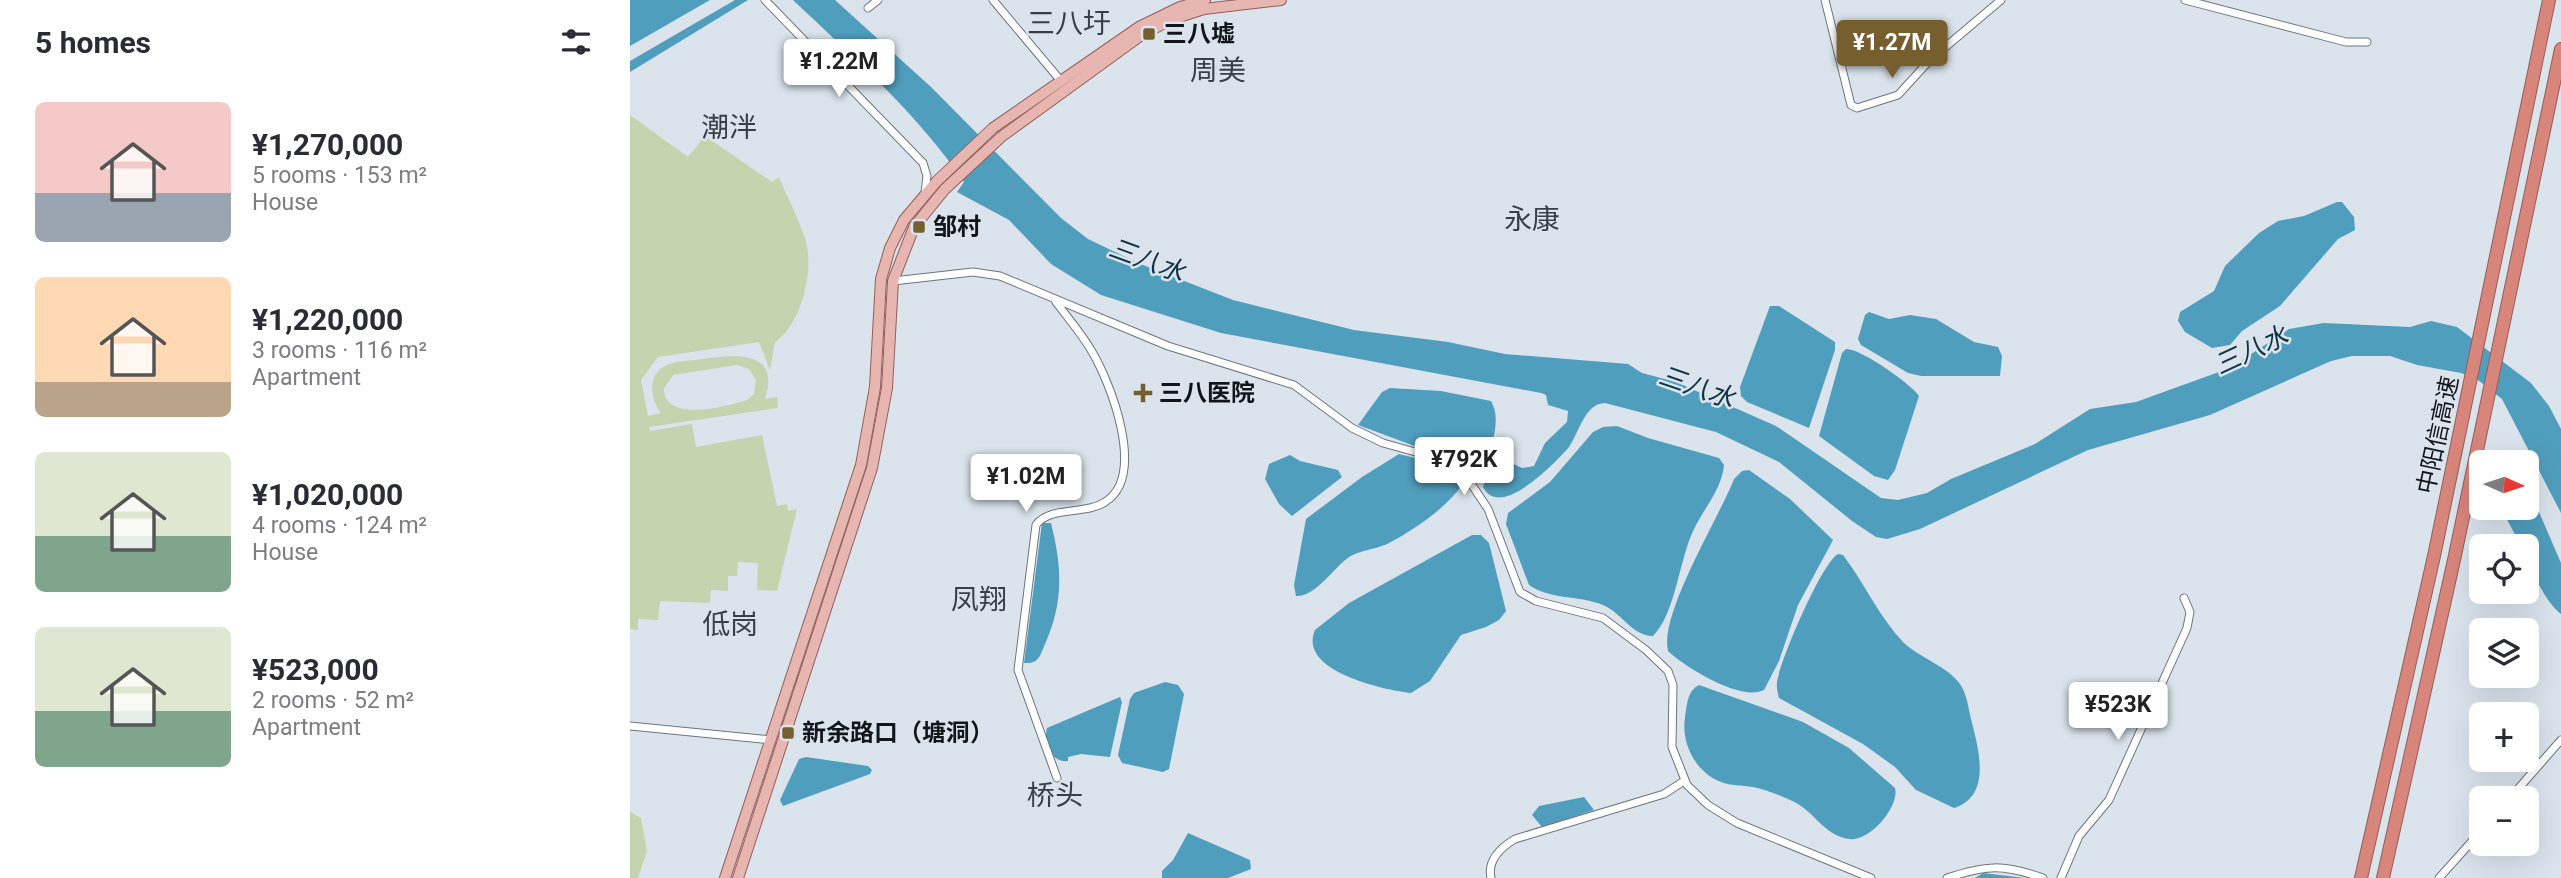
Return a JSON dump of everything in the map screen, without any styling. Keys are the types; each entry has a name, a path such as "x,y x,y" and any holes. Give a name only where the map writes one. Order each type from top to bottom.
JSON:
{"highway":[{"name":"中阳信高速","path":"2361,878 2425,597 2549,0"},
{"name":"中阳信高速","path":"2383,878 2445,604 2561,49"}],"main road":[{"path":"738,878 872,468 887,388 893,281 914,227 945,189 1001,137 1112,55 1157,26 1204,9 1281,0"},
{"path":"726,878 861,465 875,387 883,269 904,220 925,193 993,128 1139,27 1199,1"}],"street":[{"path":"765,0 923,163 927,176 925,193"},
{"path":"868,8 878,0"},
{"path":"993,0 1061,81"},
{"path":"1825,0 1851,105 1857,108 1898,95 1930,60 2001,0"},
{"path":"2185,0 2346,43 2367,42"},
{"path":"893,281 982,272 1000,276 1056,302 1168,346 1294,385 1352,428 1382,443 1419,453 1465,479 1481,496 1520,592 1536,601 1602,618 1646,650 1668,671 1673,685 1672,747 1684,781 1708,805 1737,823 1871,878"},
{"path":"1056,302 1084,338 1103,374 1117,413 1125,461 1120,487 1107,501 1093,508 1044,516 1036,525 1018,670 1057,778"},
{"path":"2061,878 2078,836 2109,800 2187,628 2190,612 2185,598"},
{"path":"630,726 771,740"},
{"path":"2521,786 2561,740"},
{"path":"1491,878 1490,865 1501,849 1515,839 1664,794 1684,781"},
{"path":"2439,878 2469,845"},
{"path":"1947,878 1964,875 1983,866 2009,867 2043,878"}],"green space":[{"path":"630,115 688,157 705,136 772,182 779,177 805,238 808,264 799,309 784,334 775,342 770,370 759,342 658,357 641,380 648,416 661,413 654,400 652,386 657,372 670,364 739,356 760,363 766,371 768,382 765,399 777,397 778,408 649,427 650,431 692,424 696,447 762,435 777,506 787,504 788,511 797,509 777,591 757,590 758,563 738,562 737,576 728,576 728,591 711,590 710,603 660,601 658,620 638,619 638,630 630,629","holes":["737,365 749,369 756,380 754,394 747,400 697,410 673,406 666,399 664,388 673,375"]},
{"path":"630,812 641,818 647,851 638,878 630,878"}],"water":[{"path":"630,0 710,0 630,46"},
{"path":"735,0 748,0 630,72 630,61"},
{"path":"793,0 835,0 931,87 1061,218 1088,239 1138,263 1233,300 1354,330 1448,342 1505,354 1628,364 1642,373 1676,382 1776,426 1881,498 1898,500 1927,493 1951,479 2035,444 2090,409 2136,402 2230,368 2289,329 2324,323 2410,327 2431,321 2457,327 2531,383 2549,406 2561,429 2561,513 2539,470 2539,450 2528,450 2502,399 2478,380 2461,373 2417,365 2390,356 2352,356 2331,361 2210,415 2088,450 1920,529 1887,539 1876,537 1852,521 1779,462 1716,432 1605,403 1591,409 1569,447 1541,475 1514,493 1502,497 1491,496 1483,487 1493,459 1499,457 1522,468 1534,466 1545,443 1567,422 1568,411 1548,405 1546,395 1541,393 1221,333 1101,295 1051,264 1009,220 957,192 964,182 926,132 883,86"},
{"path":"2342,202 2354,217 2355,230 2338,239 2280,306 2242,331 2230,345 2212,348 2185,332 2178,321 2180,312 2214,291 2225,266 2259,233 2278,221 2304,216"},
{"path":"1770,306 1779,306 1835,342 1835,350 1809,428 1747,402 1741,396 1740,387"},
{"path":"1869,312 1889,319 1910,315 1936,319 1974,342 1998,347 2002,356 2000,376 1921,376 1908,373 1861,345 1858,339 1865,315"},
{"path":"1846,349 1862,354 1885,368 1919,396 1895,470 1888,480 1874,476 1819,436 1842,353"},
{"path":"1390,388 1441,391 1491,401 1495,410 1495,430 1489,452 1473,479 1428,451 1358,425 1382,392"},
{"path":"1617,426 1648,438 1719,458 1724,465 1716,490 1689,541 1667,614 1653,636 1639,632 1603,605 1546,593 1529,585 1506,524 1508,513 1550,482 1593,432 1603,427"},
{"path":"1399,454 1423,460 1461,481 1462,485 1447,502 1419,525 1389,543 1349,557 1316,588 1296,596 1294,585 1306,519 1362,477"},
{"path":"1290,455 1300,461 1338,470 1342,477 1292,516 1279,504 1265,479 1269,464"},
{"path":"1749,470 1790,499 1833,540 1798,605 1779,661 1764,690 1754,692 1742,691 1714,681 1687,666 1668,651 1672,614 1692,566 1734,479 1742,471"},
{"path":"2539,512 2561,563 2561,614 2539,584 2539,534 2515,534 2507,520 2539,520"},
{"path":"1042,523 1051,523 1055,539 1059,570 1058,599 1056,614 1040,656 1036,661 1024,663"},
{"path":"1472,535 1481,535 1489,543 1506,611 1499,620 1486,627 1461,635 1430,681 1411,693 1382,688 1346,676 1319,657 1313,644 1315,630 1349,603"},
{"path":"1838,554 1843,555 1904,643 1948,672 1964,692 1977,743 1980,770 1974,793 1966,802 1954,808 1916,790 1895,767 1863,744 1779,698 1777,682 1793,635 1822,575"},
{"path":"1165,682 1178,685 1184,694 1169,769 1163,772 1122,763 1118,755 1130,699 1134,693"},
{"path":"1699,685 1803,722 1849,748 1895,788 1893,804 1888,813 1866,835 1850,839 1835,834 1798,804 1787,799 1758,788 1725,783 1712,777 1697,764 1685,737 1688,699"},
{"path":"1120,697 1122,702 1110,757 1081,754 1062,761 1053,755 1047,746 1047,728"},
{"path":"806,757 868,766 872,770 870,774 783,806 780,800 799,759"},
{"path":"1584,797 1594,810 1542,827 1532,815 1539,806"},
{"path":"1188,833 1250,860 1251,869 1228,878 1162,878 1162,871 1173,860"},
{"path":"1983,873 2025,878 1975,878"}],"place":[{"name":"三八墟","path":"1149,34"},
{"name":"邹村","path":"919,227"},
{"name":"三八医院","path":"1143,393"},
{"name":"新余路口（塘洞）","path":"788,733"}],"district":[{"name":"三八圩","path":"1069,23"},
{"name":"周美","path":"1218,70"},
{"name":"潮泮","path":"729,127"},
{"name":"永康","path":"1532,219"},
{"name":"凤翔","path":"979,599"},
{"name":"低岗","path":"730,624"},
{"name":"桥头","path":"1055,795"}],"water label":[{"name":"三八水","path":"1147,260"},
{"name":"三八水","path":"2251,350"},
{"name":"三八水","path":"1697,387"}]}
